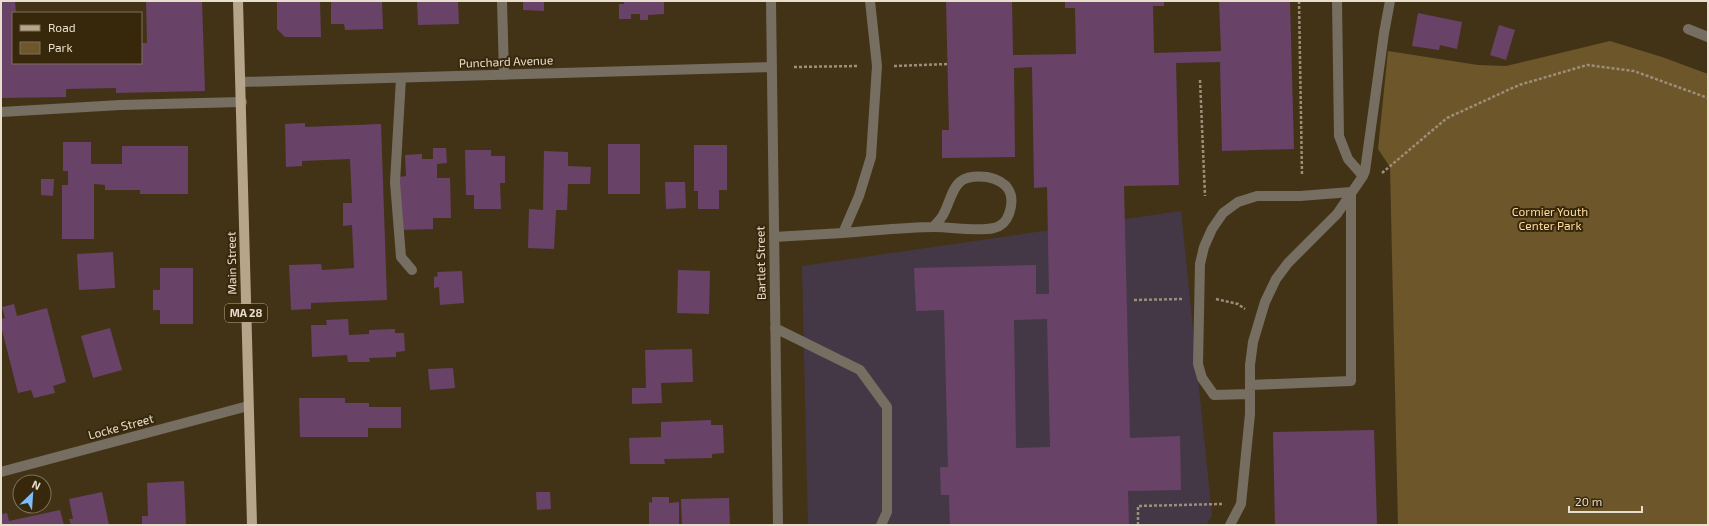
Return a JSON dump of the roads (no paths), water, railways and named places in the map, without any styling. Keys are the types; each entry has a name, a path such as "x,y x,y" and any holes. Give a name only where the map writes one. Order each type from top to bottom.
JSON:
{"main road":[{"name":"Main Street","path":"238,1 242,102 252,525"}],"street":[{"path":"502,1 504,75"},
{"name":"Bartlet Street","path":"771,1 778,525"},
{"path":"843,233 859,196 871,157 877,66 870,1"},
{"path":"1337,1 1339,136 1348,159 1363,176"},
{"path":"1230,525 1240,504 1250,414 1250,365 1253,342 1259,319 1265,302 1276,280 1288,263 1337,214 1363,176 1390,1"},
{"path":"1688,29 1708,37"},
{"name":"Punchard Avenue","path":"241,82 772,67"},
{"path":"401,78 394,182 401,257 412,270"},
{"path":"1,112 120,105 242,102"},
{"path":"774,237 933,227 982,230 995,228 1002,225 1007,219 1012,202 1009,190 1004,183 995,179 979,176 970,177 960,181 955,188 944,215 933,227"},
{"path":"1351,192 1351,381 1250,389 1214,395 1202,378 1198,364 1200,264 1204,247 1212,229 1223,213 1238,202 1257,196 1300,196 1351,192"},
{"path":"775,328 860,370 887,407 887,512 881,525"},
{"name":"Locke Street","path":"1,472 248,406"}],"park label":[{"name":"Cormier Youth Center Park","path":"1550,219"}]}
